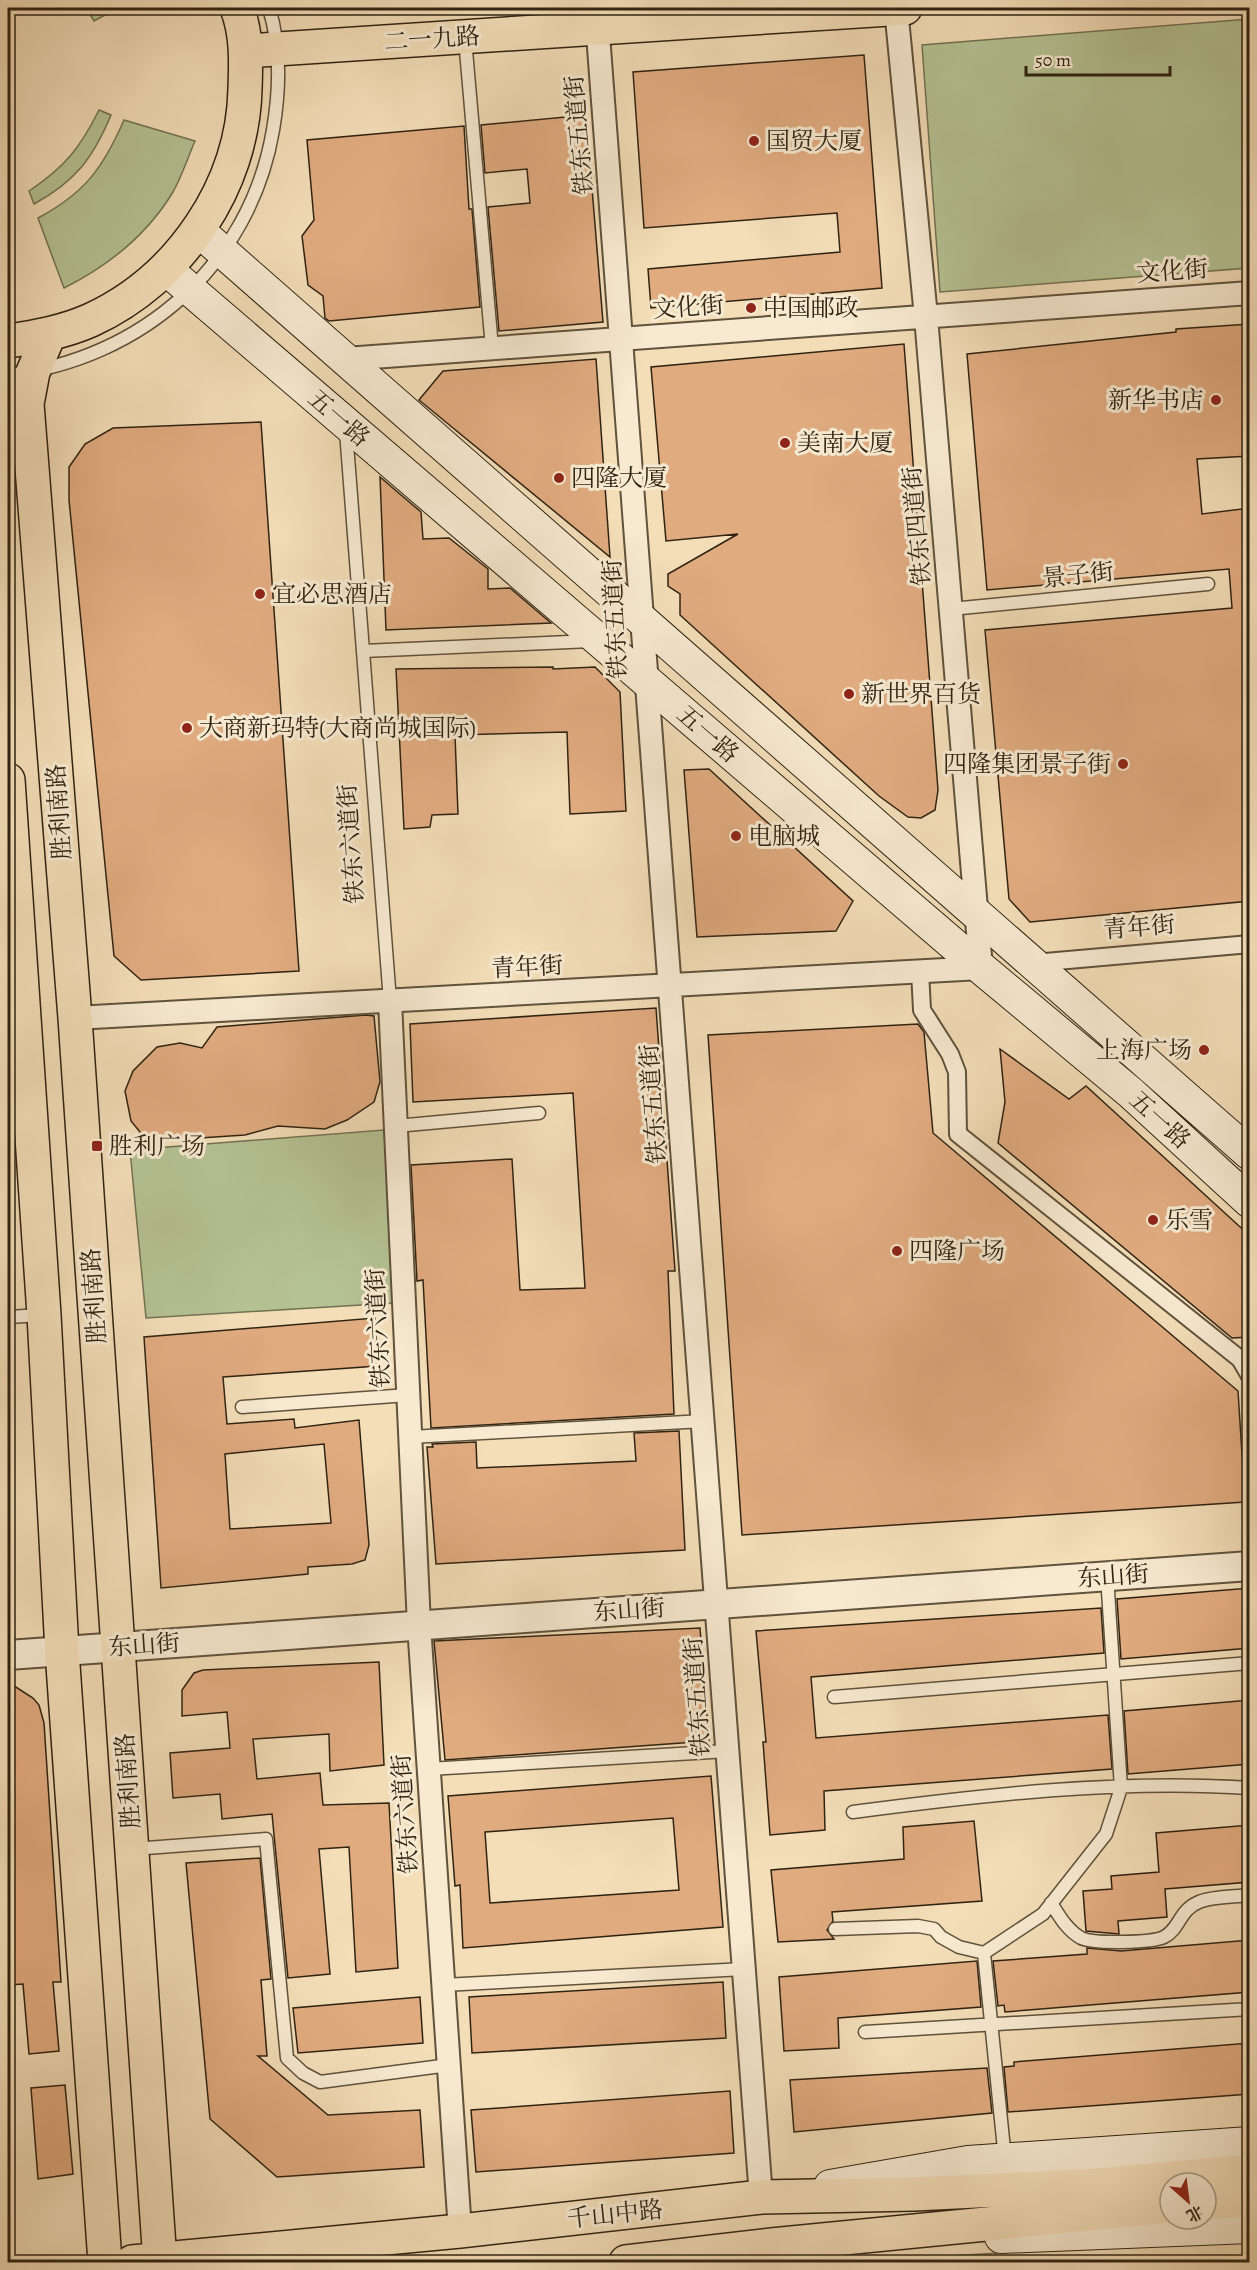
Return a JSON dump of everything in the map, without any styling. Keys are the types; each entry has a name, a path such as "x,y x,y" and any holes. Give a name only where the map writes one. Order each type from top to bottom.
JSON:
{"main road":[{"path":"8,341 49,335 92,320 130,297 166,269 198,231 228,175 262,50 237,8"},
{"name":"二一九路","path":"262,50 465,37 597,17 905,8"},
{"name":"五一路","path":"198,231 1250,1154"},
{"name":"五一路","path":"166,269 981,968 1131,1093 1250,1202"},
{"name":"胜利南路","path":"49,335 20,373 27,404 75,1018 132,1849 150,2261"},
{"path":"8,436 21,442 32,466"},
{"name":"胜利南路","path":"8,780 15,1022 44,1315 62,1651 105,2262"},
{"path":"761,2198 968,2162 1250,2143"},
{"path":"1101,2198 1250,2172"},
{"name":"千山中路","path":"150,2261 460,2231 761,2198 914,2194 1101,2198"},
{"path":"1101,2198 1158,2205"},
{"name":"千山中路","path":"626,2262 773,2254 1101,2198"},
{"path":"1218,2202 1250,2200"},
{"path":"773,2254 1250,2227"}],"street":[{"name":"铁东四道街","path":"896,8 926,317 981,968"},
{"name":"铁东五道街","path":"597,17 643,621 644,680 672,986 761,2198"},
{"name":"文化街","path":"345,359 1250,292"},
{"name":"青年街","path":"1034,963 1250,944"},
{"name":"青年街","path":"75,1018 981,968"},
{"path":"920,971 922,1010 950,1054 957,1072 958,1134 1240,1359 1250,1376"},
{"name":"铁东六道街","path":"390,1001 419,1625 460,2231"},
{"name":"东山街","path":"8,1655 1250,1566"},
{"path":"773,2254 808,2262"}],"lane":[{"path":"20,373 93,354 128,337 161,316 190,290 222,252 250,206 268,156 278,103 262,50 269,8"},
{"path":"465,37 492,348"},
{"name":"铁东六道街","path":"345,423 390,1001"},
{"name":"景子街","path":"951,609 1208,584"},
{"path":"363,651 598,640"},
{"path":"396,1126 539,1113"},
{"path":"8,1317 44,1315"},
{"path":"242,1407 408,1395"},
{"path":"410,1437 704,1420"},
{"path":"836,1929 918,1926 934,1929 941,1937 959,1947 984,1953 1043,1914 1106,1834 1121,1788 1107,1576"},
{"path":"834,1697 1250,1663"},
{"path":"429,1769 728,1752"},
{"path":"853,1812 976,1797 1121,1788 1188,1784 1250,1788"},
{"path":"132,1849 266,1839 287,2058 303,2073 320,2082 448,2065"},
{"path":"1051,1903 1068,1929 1084,1940 1123,1942 1164,1937 1176,1924 1184,1910 1201,1901 1250,1895"},
{"path":"984,1953 1005,2160"},
{"path":"443,1985 744,1969"},
{"path":"865,2032 1250,2009"}],"green space":[{"path":"86,8 103,8 107,14 94,21"},
{"path":"1249,19 1249,268 940,292 922,45"},
{"path":"99,110 111,115 90,156 72,177 34,204 29,191 52,174 70,156"},
{"path":"124,120 195,141 173,192 151,222 111,259 64,288 38,218 68,199 91,178 108,152"},
{"path":"384,1130 394,1303 146,1318 130,1150"},
{"path":"997,2253 991,2262 919,2262 919,2258"}],"building":[{"name":"国贸大厦","path":"864,55 882,288 651,308 648,269 840,252 837,213 644,228 633,72"},
{"path":"586,115 603,322 499,331 488,207 530,203 527,169 485,173 481,125"},
{"path":"464,126 469,209 472,209 480,307 329,321 325,318 323,296 308,285 302,236 314,220 307,140"},
{"path":"1250,324 1250,456 1197,459 1202,514 1250,508 1250,901 1030,922 1009,899 985,630 1232,608 1229,569 987,590 967,354 1176,332 1176,329"},
{"path":"904,344 938,790 935,810 921,818 908,817 879,796 680,615 680,594 668,586 668,574 738,534 666,541 651,367"},
{"name":"四隆大厦","path":"596,359 610,557 419,400 443,371"},
{"name":"大商新玛特(大商尚城国际)","path":"261,422 299,971 141,980 114,956 69,500 69,467 85,444 113,428"},
{"path":"380,477 421,512 423,539 449,538 488,569 488,589 510,588 551,623 386,630"},
{"path":"553,667 553,669 595,667 620,692 626,811 570,814 567,732 455,735 458,814 432,815 430,827 404,829 396,669"},
{"name":"电脑城","path":"709,769 853,901 836,931 697,937 684,770"},
{"path":"656,1008 675,1271 668,1271 674,1414 431,1428 423,1280 417,1281 411,1165 512,1159 520,1290 585,1288 573,1093 413,1102 410,1024"},
{"path":"374,1016 380,1082 374,1102 347,1120 325,1129 278,1126 245,1135 140,1142 140,1132 131,1121 125,1091 133,1071 157,1047 180,1043 202,1048 217,1027"},
{"name":"四隆广场","path":"918,1024 924,1032 933,1133 1238,1391 1245,1502 742,1535 708,1035"},
{"path":"1000,1049 1069,1099 1086,1086 1250,1236 1250,1337 1232,1338 998,1143 1005,1102"},
{"path":"375,1318 378,1366 223,1377 227,1424 294,1419 295,1428 359,1420 369,1545 365,1560 352,1564 308,1567 308,1574 161,1588 144,1337","holes":["324,1444 331,1523 230,1529 225,1454"]},
{"path":"679,1431 685,1550 436,1564 427,1447 433,1447 432,1444 476,1442 477,1468 636,1461 634,1433"},
{"path":"1250,1588 1250,1648 1121,1659 1117,1599"},
{"path":"1101,1608 1104,1653 811,1677 816,1738 1108,1715 1112,1769 824,1791 825,1830 770,1835 763,1742 766,1742 756,1631"},
{"path":"700,1628 709,1741 445,1760 434,1641"},
{"path":"379,1662 384,1765 330,1771 329,1734 253,1739 257,1779 320,1773 323,1805 389,1803 398,1968 356,1972 349,1847 319,1849 330,1974 288,1978 272,1814 222,1819 220,1794 173,1798 170,1753 230,1748 227,1712 182,1716 182,1690 194,1673 203,1670"},
{"path":"8,1682 33,1698 39,1705 44,1723 61,1982 53,1982 59,2051 29,2054 23,1984 8,1985"},
{"path":"1250,1700 1250,1764 1128,1774 1124,1711"},
{"path":"711,1776 723,1927 463,1948 460,1885 455,1886 448,1796","holes":["673,1818 679,1890 490,1903 485,1832"]},
{"path":"974,1821 982,1901 832,1912 833,1921 827,1930 834,1939 778,1942 771,1870 904,1859 903,1827"},
{"path":"1250,1825 1250,1882 1165,1889 1167,1917 1118,1921 1119,1934 1086,1931 1083,1891 1112,1889 1111,1876 1159,1872 1156,1833"},
{"path":"260,1858 271,1979 261,1980 267,2056 258,2056 328,2115 420,2110 424,2167 277,2177 210,2119 186,1863"},
{"path":"1250,1940 1250,1992 1005,2012 1004,2005 998,2006 993,1961 1087,1954 1087,1948 1121,1951"},
{"path":"977,1961 981,2007 838,2018 839,2048 784,2051 779,1977"},
{"path":"723,1982 726,2038 472,2053 469,1997"},
{"path":"420,1997 423,2043 298,2053 293,2008"},
{"path":"1250,2043 1250,2094 1008,2112 1004,2067 1014,2066 1014,2062"},
{"path":"987,2068 992,2113 794,2132 790,2080"},
{"path":"65,2085 73,2174 38,2179 31,2088"},
{"path":"730,2091 734,2153 476,2172 471,2110"}],"place":[{"name":"国贸大厦","path":"754,141"},
{"name":"中国邮政","path":"751,308"},
{"name":"新华书店","path":"1216,400"},
{"name":"美南大厦","path":"785,443"},
{"name":"四隆大厦","path":"559,478"},
{"name":"宜必思酒店","path":"260,594"},
{"name":"新世界百货","path":"849,694"},
{"name":"大商新玛特(大商尚城国际)","path":"187,728"},
{"name":"四隆集团景子街","path":"1123,764"},
{"name":"电脑城","path":"736,836"},
{"name":"上海广场","path":"1204,1050"},
{"name":"胜利广场","path":"97,1146"},
{"name":"乐雪","path":"1153,1220"},
{"name":"四隆广场","path":"897,1251"}]}
